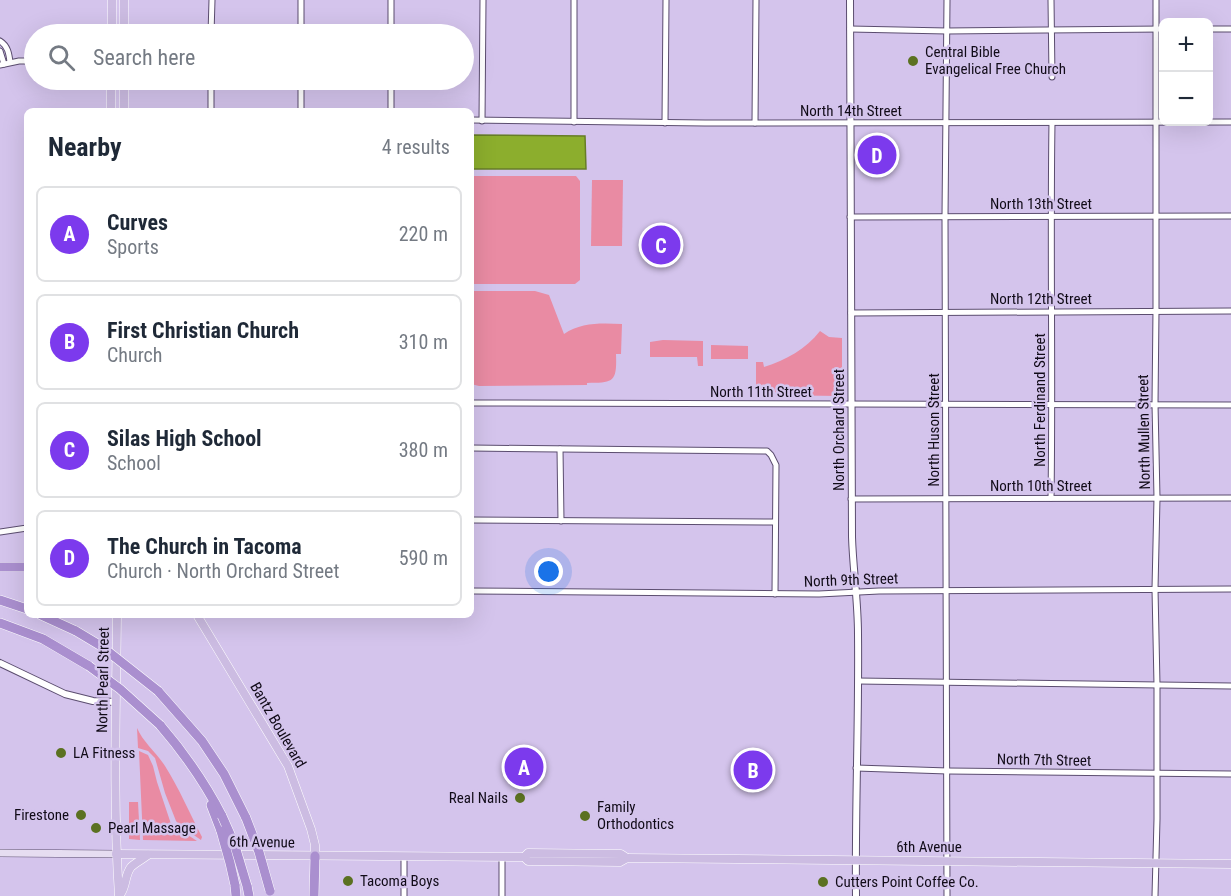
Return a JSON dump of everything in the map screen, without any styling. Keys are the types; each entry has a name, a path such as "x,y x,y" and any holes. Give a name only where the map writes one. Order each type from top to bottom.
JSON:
{"highway":[{"path":"0,567 24,567"},
{"path":"0,600 24,608"},
{"path":"47,618 101,646 158,691 202,741 224,774 246,818 271,893"},
{"path":"0,623 43,639 88,666 120,689 160,725 178,745 201,778 222,816 234,843 248,891"},
{"path":"201,778 221,831 236,896"},
{"path":"314,896 315,856"}],"main road":[{"path":"112,0 112,24"},
{"path":"124,0 124,24"},
{"path":"111,90 111,108"},
{"path":"123,90 124,108"},
{"name":"North Pearl Street","path":"117,618 116,854 119,896"},
{"name":"Bantz Boulevard","path":"199,618 288,766 311,829 315,856"},
{"name":"6th Avenue","path":"0,853 502,857 524,857 528,853 590,853 621,854 627,858 1231,864"},
{"path":"119,896 131,868 148,855"}],"street":[{"path":"212,0 212,24"},
{"path":"301,0 301,24"},
{"path":"391,0 391,24"},
{"path":"482,121 483,0"},
{"path":"574,0 574,122"},
{"path":"665,123 666,0"},
{"path":"755,123 756,0"},
{"name":"North Orchard Street","path":"850,0 851,499 857,593 858,681 855,896"},
{"name":"North Huson Street","path":"947,0 945,217 948,896"},
{"path":"1051,0 1052,77"},
{"name":"North Mullen Street","path":"1155,896 1157,819 1156,0"},
{"path":"850,29 947,31 1159,29"},
{"path":"1213,29 1231,29"},
{"path":"0,41 7,48 10,62"},
{"path":"0,51 2,64 24,61"},
{"path":"211,90 211,108"},
{"path":"301,90 301,108"},
{"path":"391,90 391,108"},
{"name":"North 14th Street","path":"474,120 665,123 1231,122"},
{"name":"North Ferdinand Street","path":"1051,498 1052,123"},
{"name":"North 13th Street","path":"850,217 1231,216"},
{"name":"North 12th Street","path":"851,312 1231,310"},
{"name":"North 11th Street","path":"474,403 1231,405"},
{"path":"474,448 767,451 776,465 775,594"},
{"path":"560,449 561,521"},
{"name":"North 10th Street","path":"851,499 1231,498"},
{"path":"474,520 775,522"},
{"path":"0,532 24,528"},
{"name":"North 9th Street","path":"474,591 819,594 946,590 1231,589"},
{"path":"0,663 65,694 93,701 116,702"},
{"path":"858,681 1231,686"},
{"name":"North 7th Street","path":"856,768 1231,774"},
{"path":"404,896 405,856"},
{"path":"502,857 502,896"}],"shaded area":[{"path":"474,135 585,136 586,169 474,169"},
{"path":"474,176 576,176 580,181 580,280 575,284 474,284"},
{"path":"592,180 623,180 622,246 591,246"},
{"path":"474,291 535,291 549,295 564,334 585,325 622,324 621,354 616,354 616,370 612,379 608,381 587,383 587,385 474,385"},
{"path":"820,331 829,337 842,338 841,396 756,395 756,362 763,362 764,367 780,361 802,348"},
{"path":"703,341 703,366 698,366 697,357 650,357 650,342"},
{"path":"711,345 748,346 748,359 711,359"},
{"path":"137,728 170,774 202,837 201,840 176,821 155,758 148,751 138,748"},
{"path":"139,751 148,755 153,766 171,824 197,841 143,840"},
{"path":"129,802 138,802 140,840 129,839"}],"place":[{"name":"Central Bible Evangelical Free Church","path":"913,61"},
{"name":"The Church in Tacoma","path":"877,155"},
{"name":"Silas High School","path":"661,245"},
{"name":"LA Fitness","path":"61,753"},
{"name":"Curves","path":"524,767"},
{"name":"First Christian Church","path":"753,770"},
{"name":"Real Nails","path":"520,798"},
{"name":"Firestone","path":"81,815"},
{"name":"Family Orthodontics","path":"585,816"},
{"name":"Pearl Massage","path":"96,828"},
{"name":"Tacoma Boys","path":"348,881"},
{"name":"Cutters Point Coffee Co.","path":"823,882"}]}
